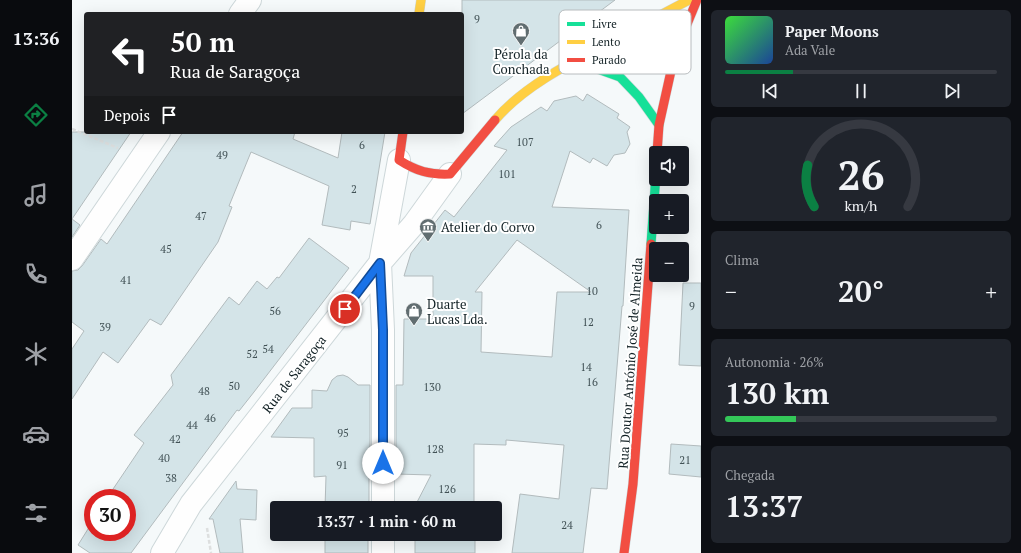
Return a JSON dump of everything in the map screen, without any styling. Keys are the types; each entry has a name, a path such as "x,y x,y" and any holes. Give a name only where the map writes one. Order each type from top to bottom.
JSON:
{"street":[{"path":"241,12 250,0"},
{"path":"419,12 421,0"},
{"name":"Rua de Saragoça","path":"669,10 689,0"},
{"path":"691,14 697,0"},
{"path":"655,10 660,5"},
{"name":"Rua de Saragoça","path":"162,553 191,504 380,263 414,224 450,174 505,108 559,69"},
{"path":"612,74 620,77 639,97 659,125"},
{"path":"658,146 659,125 670,74"},
{"path":"72,259 158,134"},
{"path":"383,501 383,330 380,263 403,134"},
{"path":"399,160 415,170 432,175 450,174"},
{"name":"Rua Doutor António José de Almeida","path":"624,553 633,484 655,186"},
{"path":"382,553 383,541"}],"path":[{"path":"72,129 84,134"},
{"path":"84,134 122,149"},
{"path":"207,525 211,553"}],"building":[{"path":"462,0 615,0 602,10 559,10 559,42 464,113 464,12 462,12"},
{"path":"587,94 619,114 617,118 630,127 627,132 630,144 625,153 614,155 607,166 593,158 590,163 570,151 552,207 629,210 623,306 607,489 591,488 583,553 512,553 520,494 559,499 564,445 506,440 506,445 474,444 474,501 418,501 431,475 396,474 396,385 403,385 404,319 433,319 433,276 404,276 411,253 445,210 454,217 507,150 494,146 511,127 541,107 547,111 554,101 576,96 583,101","holes":["517,240 591,292 557,292 552,357 481,352 482,292 475,292"]},
{"path":"72,132 84,132 84,134 130,134 72,219"},
{"path":"182,134 294,134 293,139 338,158 342,134 385,134 370,224 351,221 350,230 322,225 329,186 251,152 229,206 232,207 218,242 161,325 150,319 118,363 103,352 72,399 72,349 84,331 72,322 72,271 78,270 82,266 101,239 107,244"},
{"path":"72,219 80,225 72,237"},
{"path":"309,238 349,268 254,392 239,411 237,410 131,553 90,553 78,545 84,535 84,541 136,541 136,489 113,489 144,443 134,435 173,385 171,375 229,297 239,305 257,281 267,289 277,277 279,278"},
{"path":"683,283 701,283 701,366 679,365"},
{"path":"343,375 348,377 358,385 370,385 369,501 325,501 326,476 314,477 314,438 271,437 292,408 312,408 312,390 327,391 332,380 337,376"},
{"path":"671,444 701,446 701,477 669,474"},
{"path":"236,481 237,489 257,490 256,520 240,519 243,553 220,553 213,519 209,519"},
{"path":"325,541 368,541 368,553 325,553"},
{"path":"415,541 475,541 475,553 415,553"}],"traffic: fast":[{"path":"612,74 620,77 639,97 659,125"},
{"path":"651,242 655,186"}],"traffic: slow":[{"path":"419,12 421,0"},
{"path":"670,10 689,0"},
{"path":"495,120 518,98 559,70"}],"traffic: jam":[{"path":"691,14 697,0"},
{"path":"658,146 659,125 670,74"},
{"path":"403,134 399,160 423,172 450,174 495,120"},
{"path":"624,553 633,484 649,271"}],"place":[{"name":"Pérola da Conchada","path":"521,46"},
{"name":"Atelier do Corvo","path":"428,242"},
{"name":"Duarte Lucas Lda.","path":"414,326"}],"route":[{"path":"345,309 380,263 383,330 383,463"}]}
